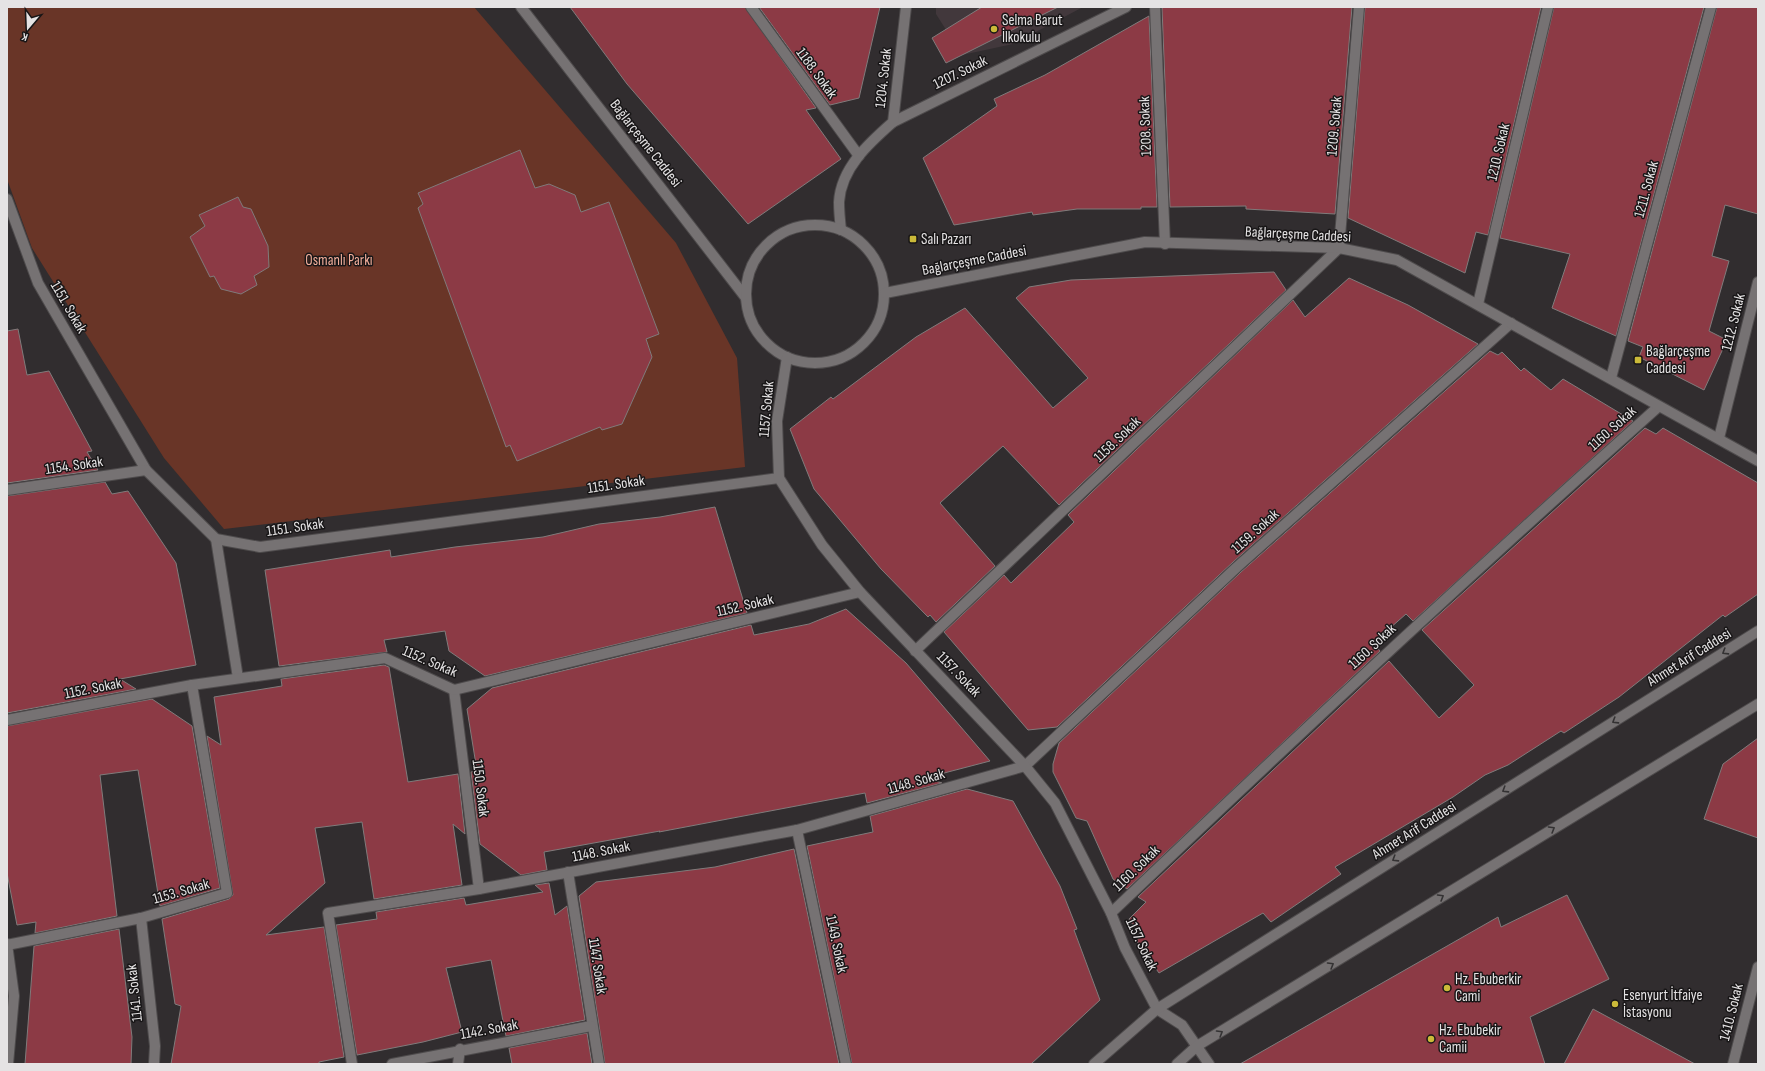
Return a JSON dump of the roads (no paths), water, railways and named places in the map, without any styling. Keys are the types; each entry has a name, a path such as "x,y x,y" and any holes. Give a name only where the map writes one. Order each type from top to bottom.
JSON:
{"street":[{"name":"Bağlarçeşme Caddesi","path":"521,7 746,298"},
{"name":"1188. Sokak","path":"752,7 859,156"},
{"name":"1204. Sokak","path":"841,230 839,201 845,176 867,144 893,122 906,7"},
{"name":"1207. Sokak","path":"893,122 1126,7"},
{"name":"1208. Sokak","path":"1156,7 1165,244"},
{"name":"1209. Sokak","path":"1339,248 1359,7"},
{"name":"1210. Sokak","path":"1478,304 1548,7"},
{"name":"1211. Sokak","path":"1611,378 1711,7"},
{"name":"1151. Sokak","path":"7,199 38,283 146,470 216,539 260,547 779,478"},
{"path":"818,225 841,230 858,240 872,255 881,273 885,293 881,316 870,336 854,352 832,361 809,363 787,357 771,347 758,333 750,316 746,298 749,275 759,254 775,238 796,228 818,225"},
{"name":"Bağlarçeşme Caddesi","path":"885,293 1145,242 1165,244 1339,248 1397,260 1611,378 1658,407 1719,438 1758,462"},
{"name":"1158. Sokak","path":"915,651 1339,248"},
{"name":"1212. Sokak","path":"1719,438 1758,282"},
{"name":"1159. Sokak","path":"1025,766 1237,567 1511,324"},
{"name":"1157. Sokak","path":"787,357 777,421 779,478 822,545 860,592 1025,766 1055,804 1111,913 1125,948 1157,1009"},
{"name":"1160. Sokak","path":"1111,913 1288,744 1520,530 1658,407"},
{"name":"1154. Sokak","path":"7,490 146,470"},
{"path":"216,539 238,678"},
{"name":"1152. Sokak","path":"7,720 192,685 385,658 454,690 860,592"},
{"name":"Ahmet Arif Caddesi","path":"1094,1064 1157,1009 1758,631"},
{"name":"1153. Sokak","path":"7,945 141,918 227,893 192,685"},
{"name":"1150. Sokak","path":"454,690 479,889"},
{"path":"1177,1064 1197,1046 1758,704"},
{"name":"1148. Sokak","path":"352,1064 328,913 479,889 797,830 1025,766"},
{"name":"1149. Sokak","path":"797,830 846,1064"},
{"name":"1147. Sokak","path":"568,872 598,1064"},
{"name":"1141. Sokak","path":"141,918 155,1046 154,1064"},
{"path":"7,945 14,996 8,1064"},
{"name":"1410. Sokak","path":"1733,1064 1758,967"},
{"path":"1157,1009 1182,1025 1209,1064"},
{"name":"1142. Sokak","path":"392,1064 460,1049 591,1026"},
{"path":"458,1064 460,1049"}],"place":[{"name":"Selma Barut İlkokulu","path":"994,29"},
{"name":"Salı Pazarı","path":"913,239"},
{"name":"Bağlarçeşme Caddesi","path":"1638,360"},
{"name":"Hz. Ebuberkir Cami","path":"1447,988"},
{"name":"Esenyurt İtfaiye İstasyonu","path":"1615,1004"},
{"name":"Hz. Ebubekir Camii","path":"1431,1039"}],"park label":[{"name":"Osmanlı Parkı","path":"339,260"}]}
